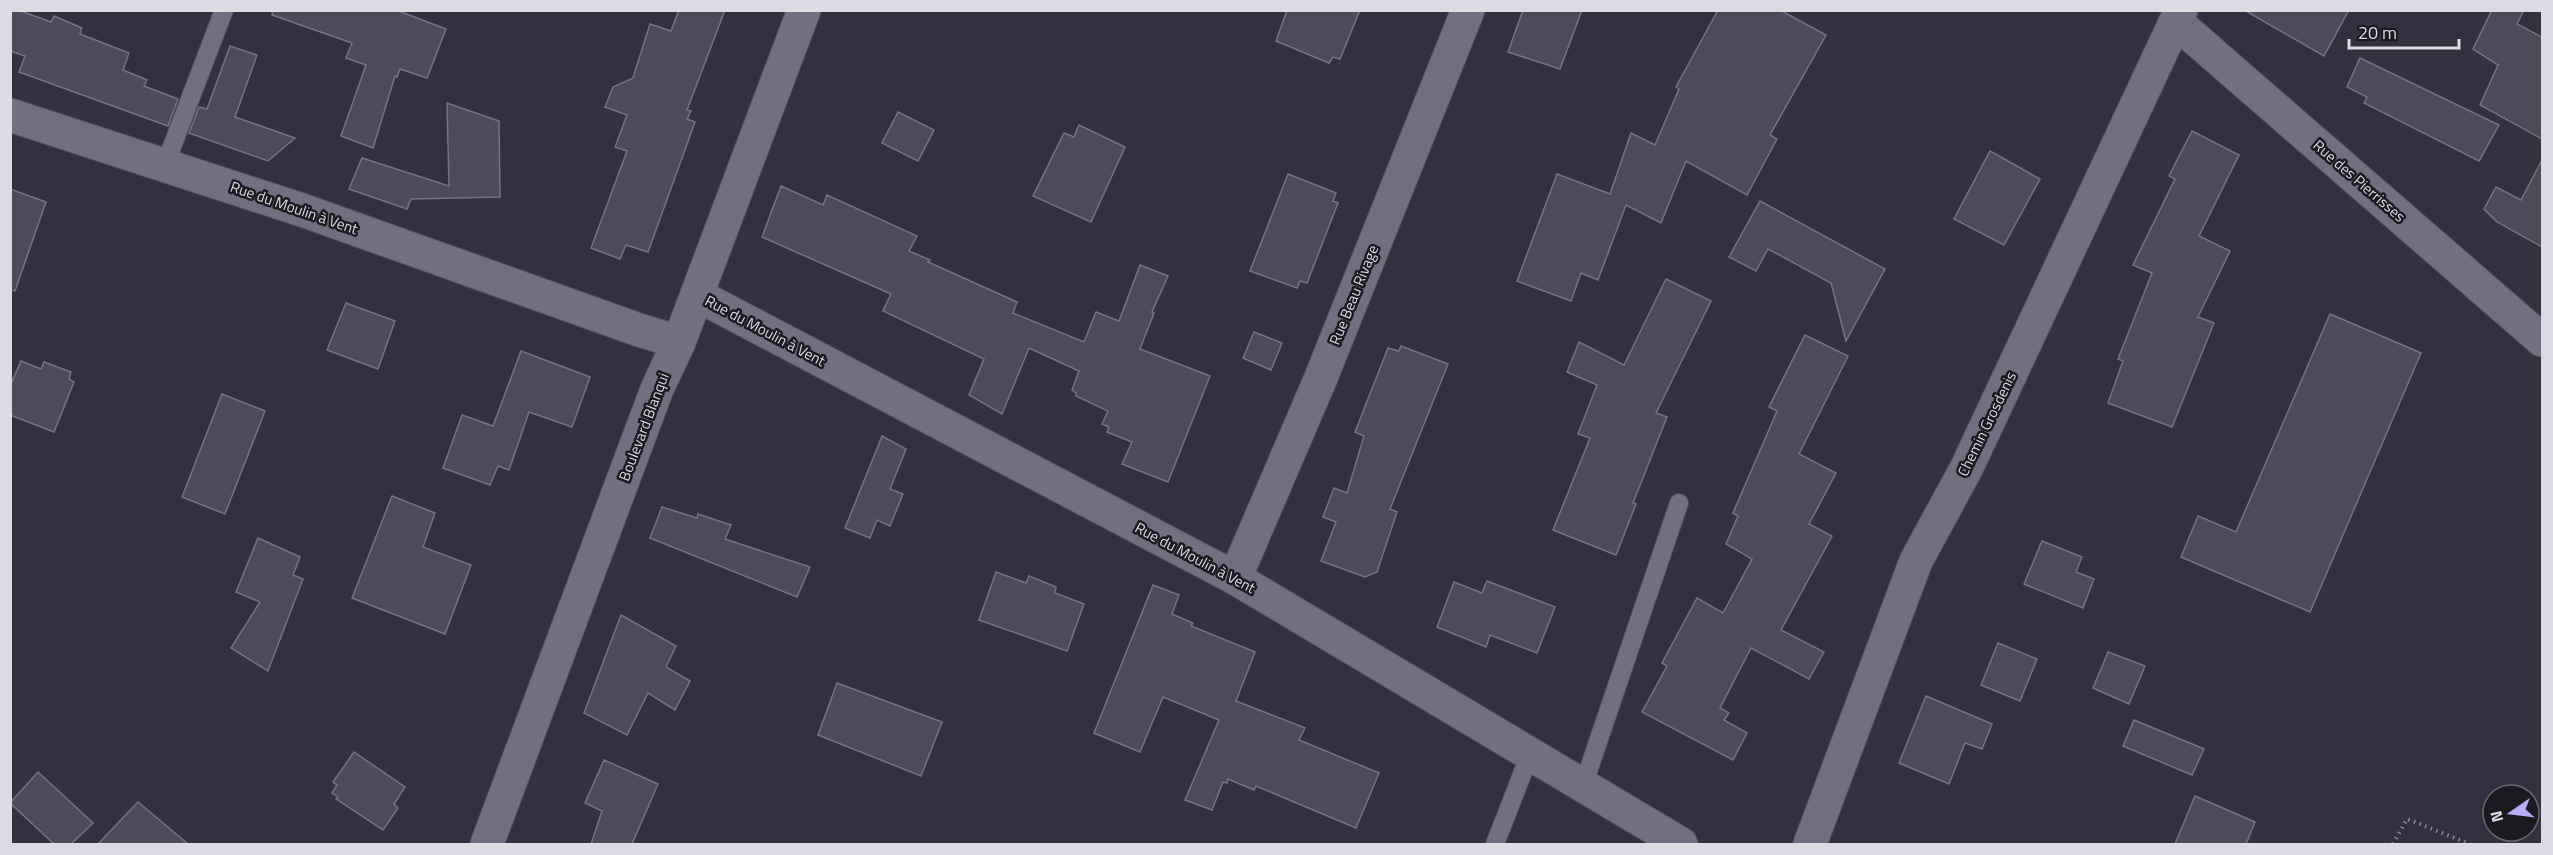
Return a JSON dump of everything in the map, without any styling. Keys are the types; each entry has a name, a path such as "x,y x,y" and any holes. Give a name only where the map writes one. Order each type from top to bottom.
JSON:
{"street":[{"name":"Boulevard Blanqui","path":"487,844 657,389 679,342 804,10"},
{"name":"Rue Beau Rivage","path":"1235,578 1320,380 1468,10"},
{"name":"Rue des Pierrisses","path":"2178,16 2542,340"},
{"name":"Chemin Grosdenis","path":"1810,844 1916,561 1967,467 2178,16"},
{"name":"Rue du Moulin à Vent","path":"10,115 302,210 639,330 679,342"},
{"name":"Rue du Moulin à Vent","path":"697,295 1235,578 1681,844"}],"lane":[{"path":"165,165 224,10"},
{"path":"1583,786 1679,503"},
{"path":"1495,844 1530,754"}],"path":[{"path":"2393,844 2407,819 2470,844"}],"building":[{"path":"10,10 18,10 51,22 54,16 82,28 80,34 129,53 123,70 147,80 144,86 178,99 168,126 19,72 25,56 10,51"},
{"path":"273,10 396,10 446,29 427,78 400,69 397,77 395,76 373,148 341,136 366,65 346,58 352,43 272,15"},
{"path":"679,10 725,10 687,110 691,111 687,119 695,122 648,252 626,245 620,259 591,248 627,151 615,147 627,115 605,107 613,87 633,78 650,24 671,31"},
{"path":"1287,10 1360,10 1340,59 1333,57 1329,63 1276,41"},
{"path":"1523,10 1582,10 1560,69 1508,52"},
{"path":"1718,10 1780,10 1826,35 1770,135 1777,139 1747,195 1686,161 1661,223 1626,205 1598,280 1581,273 1571,301 1517,281 1557,174 1610,194 1631,133 1655,145 1679,89 1676,87"},
{"path":"2244,10 2349,10 2324,56"},
{"path":"2492,10 2524,10 2517,24 2542,37 2542,139 2480,105 2498,65 2473,49"},
{"path":"230,46 257,55 235,117 295,138 268,161 189,133 199,107 207,109"},
{"path":"2360,58 2499,125 2479,161 2364,103 2367,97 2347,87"},
{"path":"447,103 499,121 500,197 411,199 407,209 349,189 362,158 449,186"},
{"path":"898,112 934,130 918,161 882,143"},
{"path":"1079,125 1125,147 1091,222 1033,196 1064,133 1074,137"},
{"path":"2192,131 2239,155 2199,236 2230,251 2198,317 2214,323 2172,427 2108,403 2123,361 2118,359 2152,273 2133,265 2175,179 2169,176"},
{"path":"1990,151 2040,179 2004,245 1954,219"},
{"path":"2542,160 2542,247 2497,222 2484,209 2496,187 2521,200"},
{"path":"1288,174 1336,193 1333,201 1338,203 1307,283 1300,281 1297,288 1250,271"},
{"path":"781,186 823,205 827,195 917,236 909,251 930,260 928,262 1017,302 1013,313 1084,342 1096,312 1119,321 1140,265 1168,276 1152,312 1154,313 1140,349 1210,376 1168,482 1122,464 1132,442 1107,432 1109,427 1102,424 1108,411 1076,396 1072,390 1079,371 1029,348 1002,414 969,395 984,359 883,311 891,294 762,237"},
{"path":"10,189 46,202 15,291 10,290"},
{"path":"1760,201 1885,269 1846,341 1831,283 1768,249 1756,271 1729,257"},
{"path":"1666,279 1711,301 1656,413 1667,417 1633,503 1636,504 1616,555 1553,530 1590,438 1578,434 1597,385 1567,372 1579,342 1624,365"},
{"path":"346,303 395,321 378,369 327,350"},
{"path":"2330,314 2421,353 2310,612 2181,557 2198,516 2236,532"},
{"path":"1254,332 1282,343 1271,370 1243,358"},
{"path":"1805,335 1848,356 1799,454 1836,473 1809,524 1832,536 1781,630 1824,652 1809,679 1751,648 1720,708 1729,713 1724,720 1747,733 1733,760 1642,712 1667,666 1662,663 1697,598 1723,613 1752,559 1726,544 1738,516 1733,513 1777,411 1769,407"},
{"path":"1401,346 1448,364 1390,509 1397,512 1377,572 1365,577 1321,561 1336,522 1323,517 1334,488 1347,493 1364,436 1355,432 1388,348 1399,351"},
{"path":"521,351 590,377 572,427 529,412 509,470 498,466 490,485 443,468 462,415 493,426"},
{"path":"21,361 41,369 44,362 71,372 69,379 74,382 54,432 10,415 10,386"},
{"path":"222,394 265,411 225,514 182,497"},
{"path":"882,436 906,449 890,489 903,494 890,526 877,520 870,538 845,528"},
{"path":"392,496 435,513 423,547 471,565 445,634 352,598"},
{"path":"662,507 697,518 698,514 731,525 725,539 810,567 797,597 650,538"},
{"path":"258,538 300,557 293,575 303,579 268,671 231,648 260,602 236,592"},
{"path":"2042,541 2082,557 2076,572 2094,579 2083,608 2024,584"},
{"path":"996,572 1026,583 1029,576 1056,587 1055,593 1084,604 1067,651 979,620"},
{"path":"1487,581 1555,607 1537,653 1490,635 1486,647 1437,627 1454,582 1482,593"},
{"path":"1153,585 1179,595 1172,614 1193,623 1191,626 1255,652 1236,701 1305,728 1299,740 1379,773 1356,828 1256,786 1254,790 1228,779 1227,783 1223,782 1212,810 1185,800 1219,720 1163,697 1140,752 1094,733"},
{"path":"621,615 676,646 666,667 690,681 675,710 648,693 627,735 584,713"},
{"path":"1998,643 2037,659 2020,701 1981,685"},
{"path":"2108,652 2145,666 2129,704 2093,688"},
{"path":"837,683 942,722 921,776 818,735"},
{"path":"1926,696 1992,724 1982,749 1965,743 1949,784 1899,763"},
{"path":"2134,720 2204,749 2192,775 2123,746"},
{"path":"354,752 405,787 394,804 398,808 383,830 336,799 338,797 332,793 337,785 333,782"},
{"path":"604,760 658,784 632,844 591,844 602,811 585,803"},
{"path":"38,772 93,823 71,844 54,844 10,803"},
{"path":"2195,796 2255,822 2246,844 2175,844"},
{"path":"138,802 188,844 98,844"}]}
